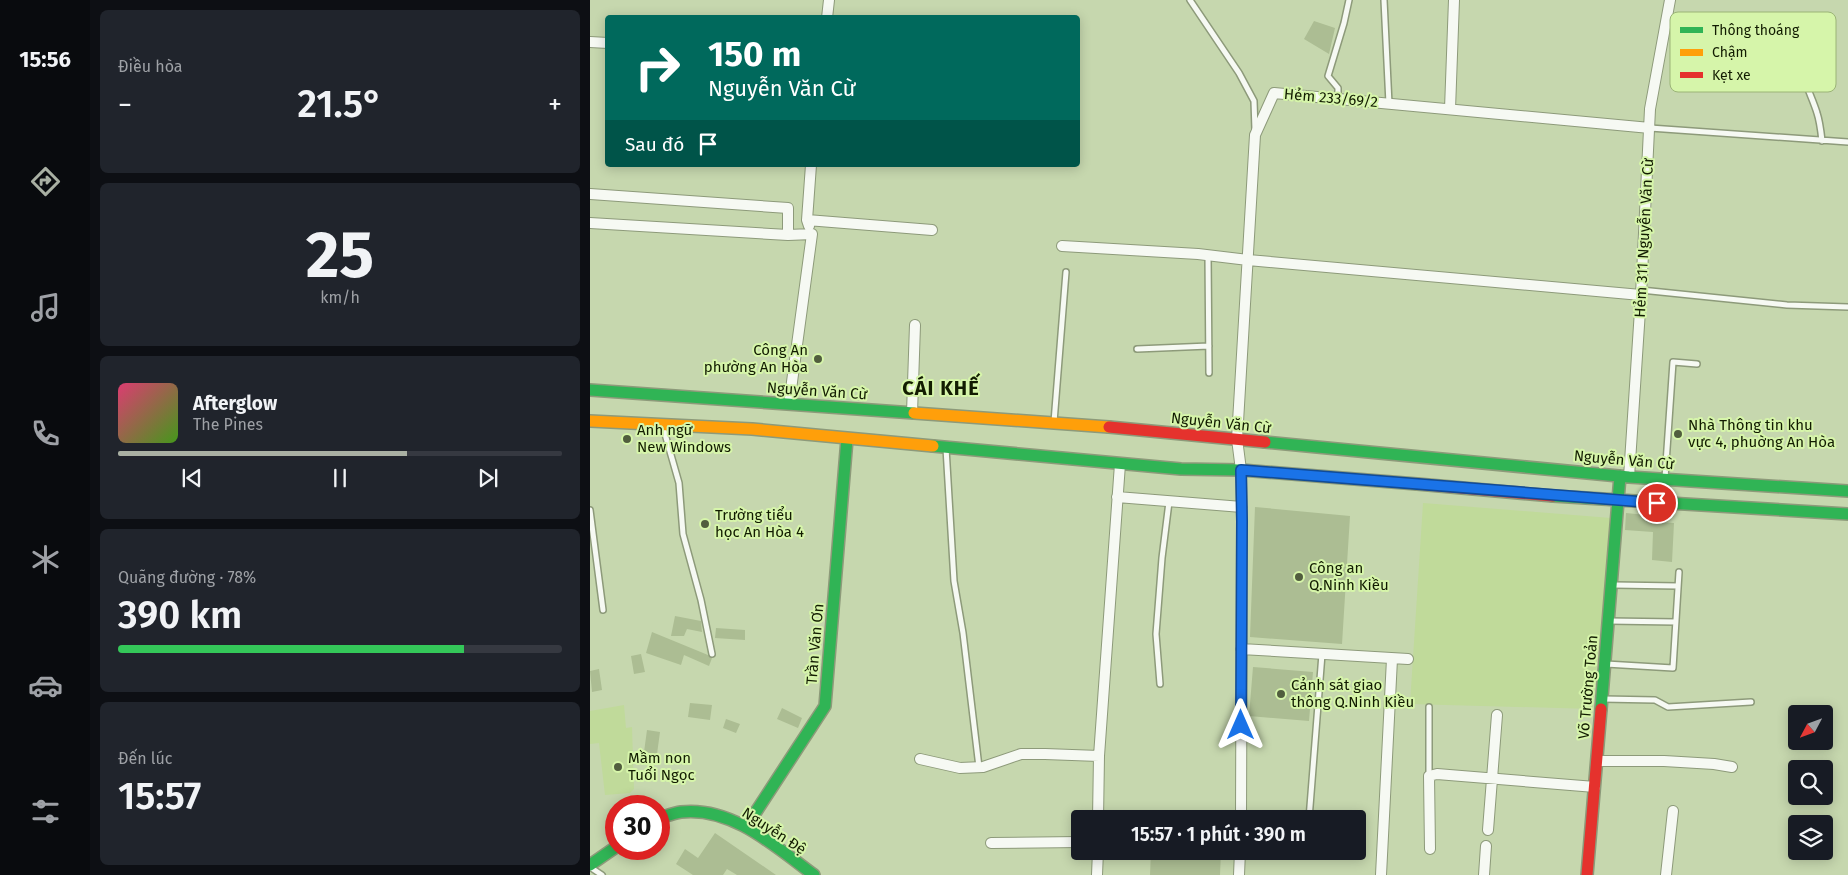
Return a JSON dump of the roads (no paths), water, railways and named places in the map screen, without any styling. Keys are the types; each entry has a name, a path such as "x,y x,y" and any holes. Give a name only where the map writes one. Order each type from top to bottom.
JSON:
{"main road":[{"name":"Nguyễn Văn Cừ","path":"590,390 1110,427 1625,476 1848,491"},
{"path":"590,420 752,430 1181,469 1241,470 1619,501 1848,514"},
{"name":"Trần Văn Ơn","path":"746,827 825,706 847,439"},
{"name":"Võ Trường Toản","path":"1587,875 1619,501 1625,476"},
{"name":"Nguyễn Đệ","path":"670,814 684,811 701,812 719,816 746,827 814,875"},
{"path":"590,866 605,855"}],"street":[{"path":"827,15 829,0"},
{"path":"1450,109 1454,0"},
{"name":"Hẻm 311 Nguyễn Văn Cừ","path":"1625,476 1641,292 1650,109 1670,0"},
{"path":"590,42 605,43"},
{"name":"Hẻm 233/69/2","path":"1241,810 1242,507 1241,470 1237,440 1255,135 1274,93 1650,128"},
{"path":"789,404 812,234 807,220 811,167"},
{"path":"590,194 788,208 788,235"},
{"path":"807,220 932,230"},
{"path":"590,223 788,235 812,234"},
{"path":"1062,246 1208,255 1248,260 1641,292"},
{"path":"912,413 915,325"},
{"path":"1098,810 1099,756 1120,464"},
{"path":"1117,497 1242,507"},
{"path":"1241,649 1408,659"},
{"path":"1382,875 1392,659"},
{"path":"1488,830 1497,716"},
{"path":"920,759 960,768 979,768 1021,754 1099,756"},
{"path":"1597,761 1664,761 1732,767"},
{"path":"1430,849 1429,776 1437,774 1595,787"},
{"path":"1666,875 1673,811"},
{"path":"991,843 1071,842"},
{"path":"1484,875 1486,846"},
{"path":"1097,875 1098,860"},
{"path":"1239,875 1240,860"}],"lane":[{"path":"1190,0 1239,73 1254,101 1255,135"},
{"path":"1338,99 1338,88 1328,76 1349,0"},
{"path":"1384,0 1389,104"},
{"path":"1810,92 1818,115 1822,141"},
{"path":"1650,128 1848,142"},
{"path":"1208,255 1209,373"},
{"path":"1054,423 1066,272"},
{"path":"1641,292 1787,305 1848,307"},
{"path":"1137,349 1208,346"},
{"path":"1665,479 1673,362 1697,364"},
{"path":"662,424 679,483 683,534 701,600 712,654"},
{"path":"946,447 954,581 963,633 979,768"},
{"path":"1160,684 1156,634 1169,502"},
{"path":"590,510 604,610"},
{"path":"1605,664 1673,668 1680,572"},
{"path":"1612,584 1678,586"},
{"path":"1609,621 1676,622"},
{"path":"1310,810 1322,654"},
{"path":"1602,699 1655,700 1668,706 1751,702"},
{"path":"1428,707 1429,776"},
{"path":"590,866 602,875"}],"place":[{"name":"Công An phường An Hòa","path":"818,359"},
{"name":"Nhà Thông tin khu vực 4, phuờng An Hòa","path":"1678,434"},
{"name":"Anh ngữ New Windows","path":"627,439"},
{"name":"Trường tiểu học An Hòa 4","path":"705,524"},
{"name":"Công an Q.Ninh Kiều","path":"1299,577"},
{"name":"Cảnh sát giao thông Q.Ninh Kiều","path":"1281,694"},
{"name":"Mầm non Tuổi Ngọc","path":"618,767"}],"district":[{"name":"CÁI KHẾ","path":"941,388"}]}
